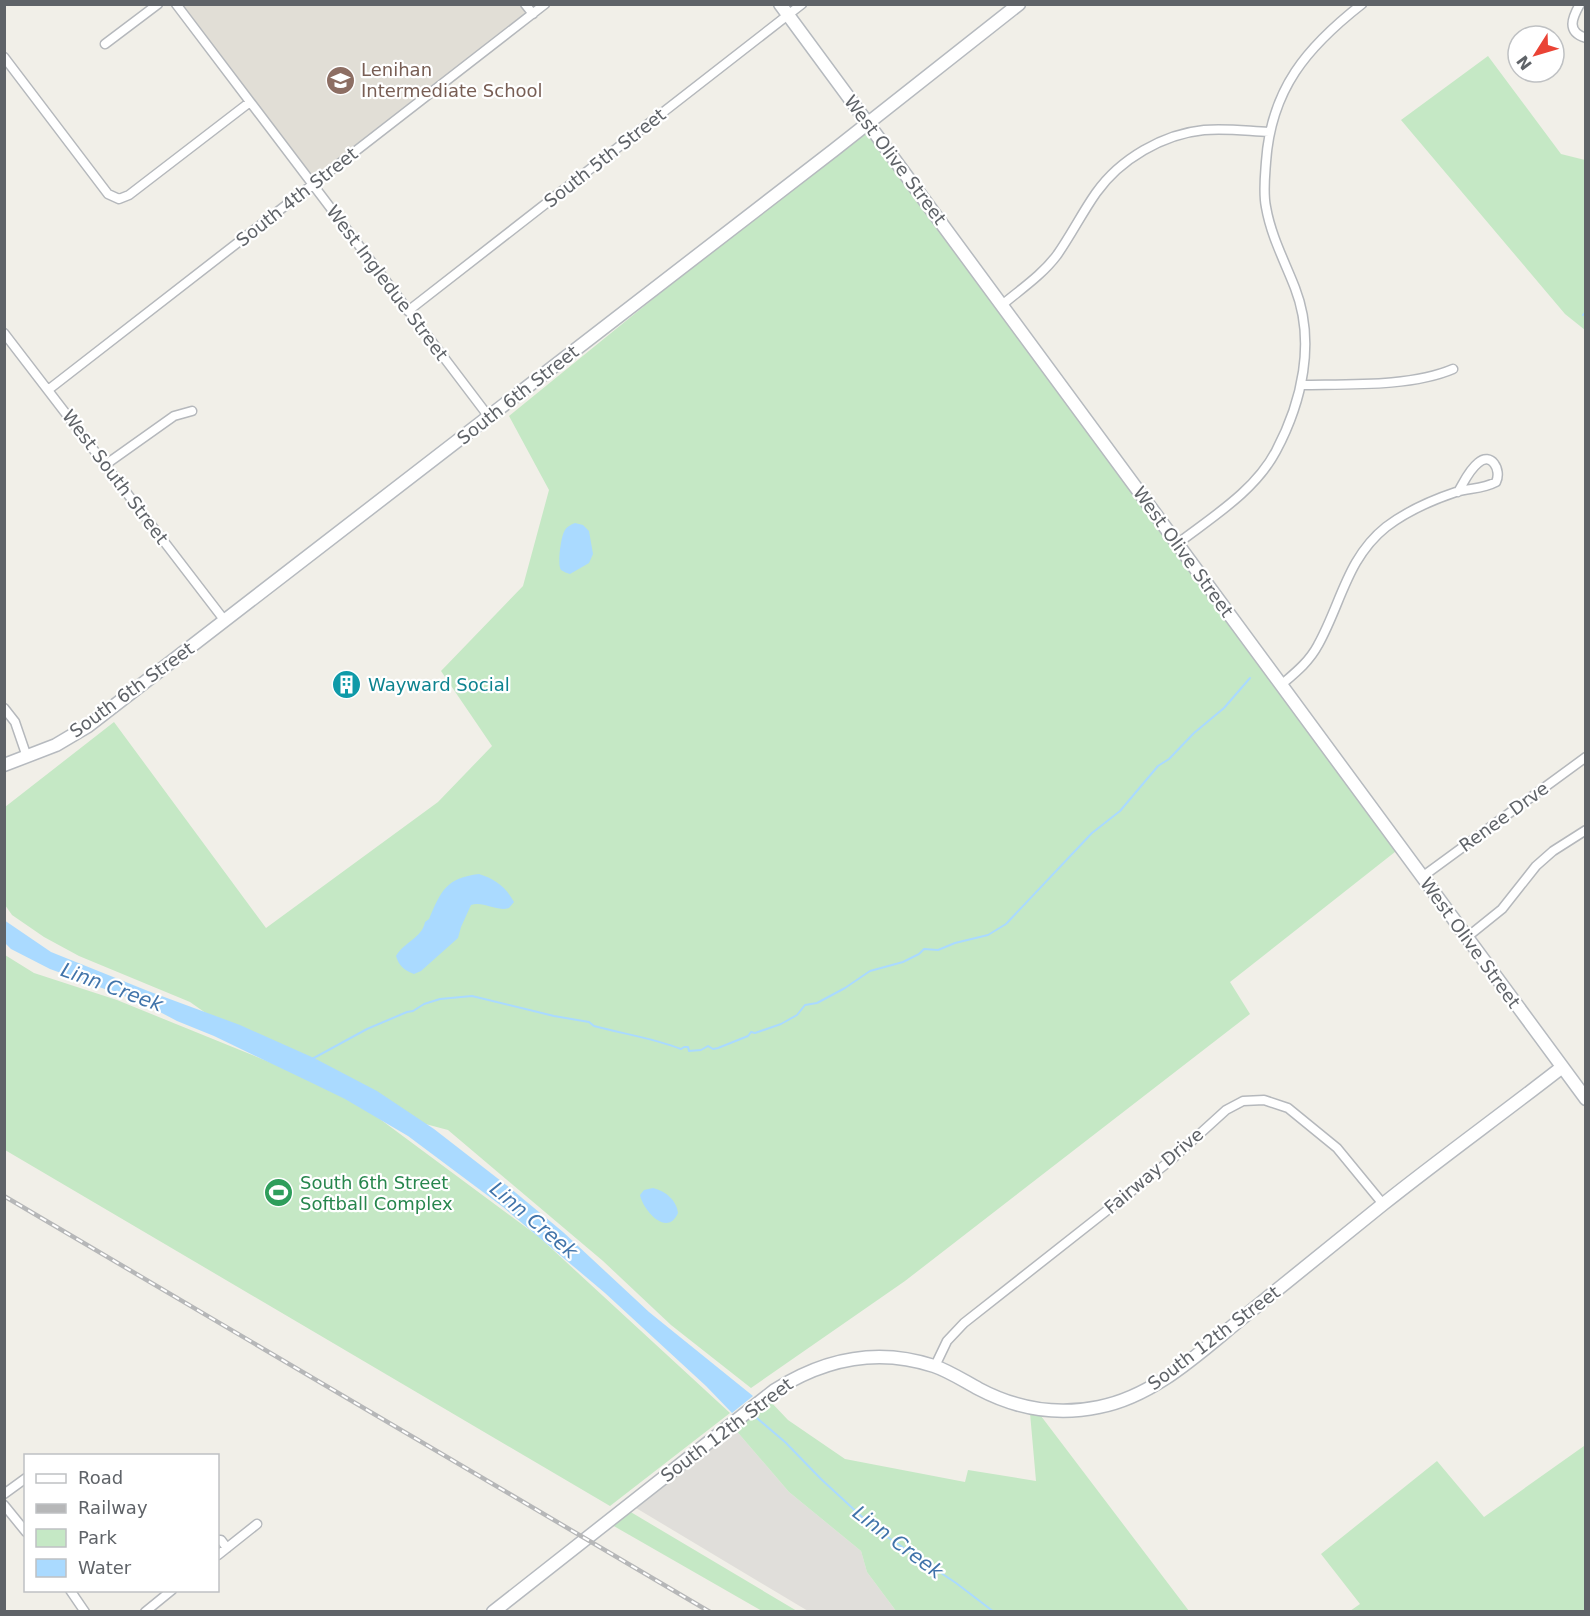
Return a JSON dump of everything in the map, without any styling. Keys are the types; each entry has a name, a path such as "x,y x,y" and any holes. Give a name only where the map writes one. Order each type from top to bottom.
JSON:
{"street":[{"path":"105,44 159,4"},
{"name":"West Ingledue Street","path":"176,4 489,417"},
{"path":"525,4 532,14"},
{"name":"South 4th Street","path":"48,390 545,4"},
{"name":"West Olive Street","path":"780,4 1586,1099"},
{"name":"South 5th Street","path":"408,311 802,4"},
{"name":"South 6th Street","path":"4,765 56,745 88,726 868,124 1019,4"},
{"path":"1177,544 1240,495 1262,471 1275,452 1289,422 1301,385 1305,355 1301,309 1296,290 1272,232 1265,206 1269,132 1278,104 1298,67 1313,47 1362,4"},
{"path":"1580,4 1571,24 1579,36 1586,38"},
{"path":"4,57 108,194 119,199 129,195 250,102"},
{"path":"1002,304 1056,256 1097,191 1135,156 1167,139 1194,132 1229,129 1269,132"},
{"name":"West South Street","path":"4,333 225,621"},
{"path":"1301,385 1373,383 1437,376 1453,369"},
{"path":"105,465 174,416 192,411"},
{"path":"1281,686 1304,665 1317,647 1346,578 1378,536 1402,515 1458,492 1478,490 1496,482 1499,476 1497,466 1492,460 1479,461 1458,492"},
{"path":"4,708 15,722 27,757"},
{"name":"Renee Drve","path":"1422,877 1586,757"},
{"path":"1466,938 1502,909 1536,866 1553,851 1586,830"},
{"name":"South 12th Street","path":"493,1611 768,1395 815,1368 852,1359 888,1358 935,1366 997,1399 1037,1410 1079,1411 1100,1407 1146,1391 1171,1374 1383,1204 1562,1068"},
{"name":"Fairway Drive","path":"935,1366 946,1341 964,1323 1171,1161 1226,1110 1243,1101 1264,1100 1288,1108 1337,1148 1383,1204"},
{"path":"4,1494 24,1479"},
{"path":"4,1505 24,1530"},
{"path":"219,1554 257,1524"},
{"path":"219,1540 227,1548"},
{"path":"71,1592 85,1611"},
{"path":"145,1611 169,1592"}],"shaded area":[{"name":"Lenihan Intermediate School","path":"525,4 533,14 312,185 176,5"},
{"path":"734,1428 789,1492 861,1551 867,1572 896,1611 808,1611 636,1508 633,1504"}],"green space":[{"path":"1488,56 1506,80 1506,84 1509,84 1561,154 1585,160 1585,330 1565,314 1401,120"},
{"path":"868,124 1400,848 1230,982 1250,1014 905,1281 751,1388 671,1325 603,1261 448,1130 365,1108 539,1237 730,1413 610,1506 5,1150 5,955 34,973 117,1000 284,1068 190,1002 79,956 44,937 12,915 5,905 5,807 114,722 266,928 438,802 492,746 441,671 523,586 549,490 509,416"},
{"path":"770,1401 788,1420 845,1459 965,1482 968,1470 1036,1481 1030,1413 1041,1416 1189,1611 896,1611 867,1572 861,1551 789,1492 734,1428"},
{"path":"1584,1446 1586,1448 1585,1611 1350,1611 1360,1604 1321,1554 1437,1461 1484,1517"},
{"path":"629,1511 797,1611 762,1611 612,1525"}],"water":[{"path":"575,523 583,525 589,531 593,554 589,563 570,574 561,570 560,551 565,530"},
{"path":"479,874 499,884 514,902 509,908 504,909 481,904 471,905 458,938 421,971 414,974 405,969 396,956 420,932 441,894 459,879"},
{"path":"4,920 51,952 240,1025 314,1058 377,1091 434,1129 510,1188 563,1232 649,1312 753,1396 732,1413 605,1293 503,1207 408,1136 345,1099 214,1036 177,1021 143,1003 50,969 11,949 5,943"},
{"path":"653,1188 666,1194 677,1209 678,1213 668,1223 650,1214 642,1201 640,1195 644,1190"}],"waterway":[{"path":"1583,315 1586,312"},
{"path":"312,1059 367,1029 413,1011 424,1004 440,999 472,996 589,1022 594,1026 681,1049 688,1047 689,1051 701,1050 708,1046 713,1049 718,1048 748,1036 751,1032 755,1033 781,1024 797,1015 805,1005 817,1003 870,971 903,962 924,949 938,950 955,943 988,935 1006,924 1092,833 1120,811 1158,766 1169,759 1194,733 1224,708 1250,678"},
{"name":"Linn Creek","path":"751,1413 785,1442 874,1528 956,1583 994,1612"}],"railway":[{"path":"4,1196 710,1612"}],"place":[{"name":"Lenihan Intermediate School","path":"340,80"},
{"name":"Wayward Social","path":"347,685"},
{"name":"South 6th Street Softball Complex","path":"279,1193"}]}
